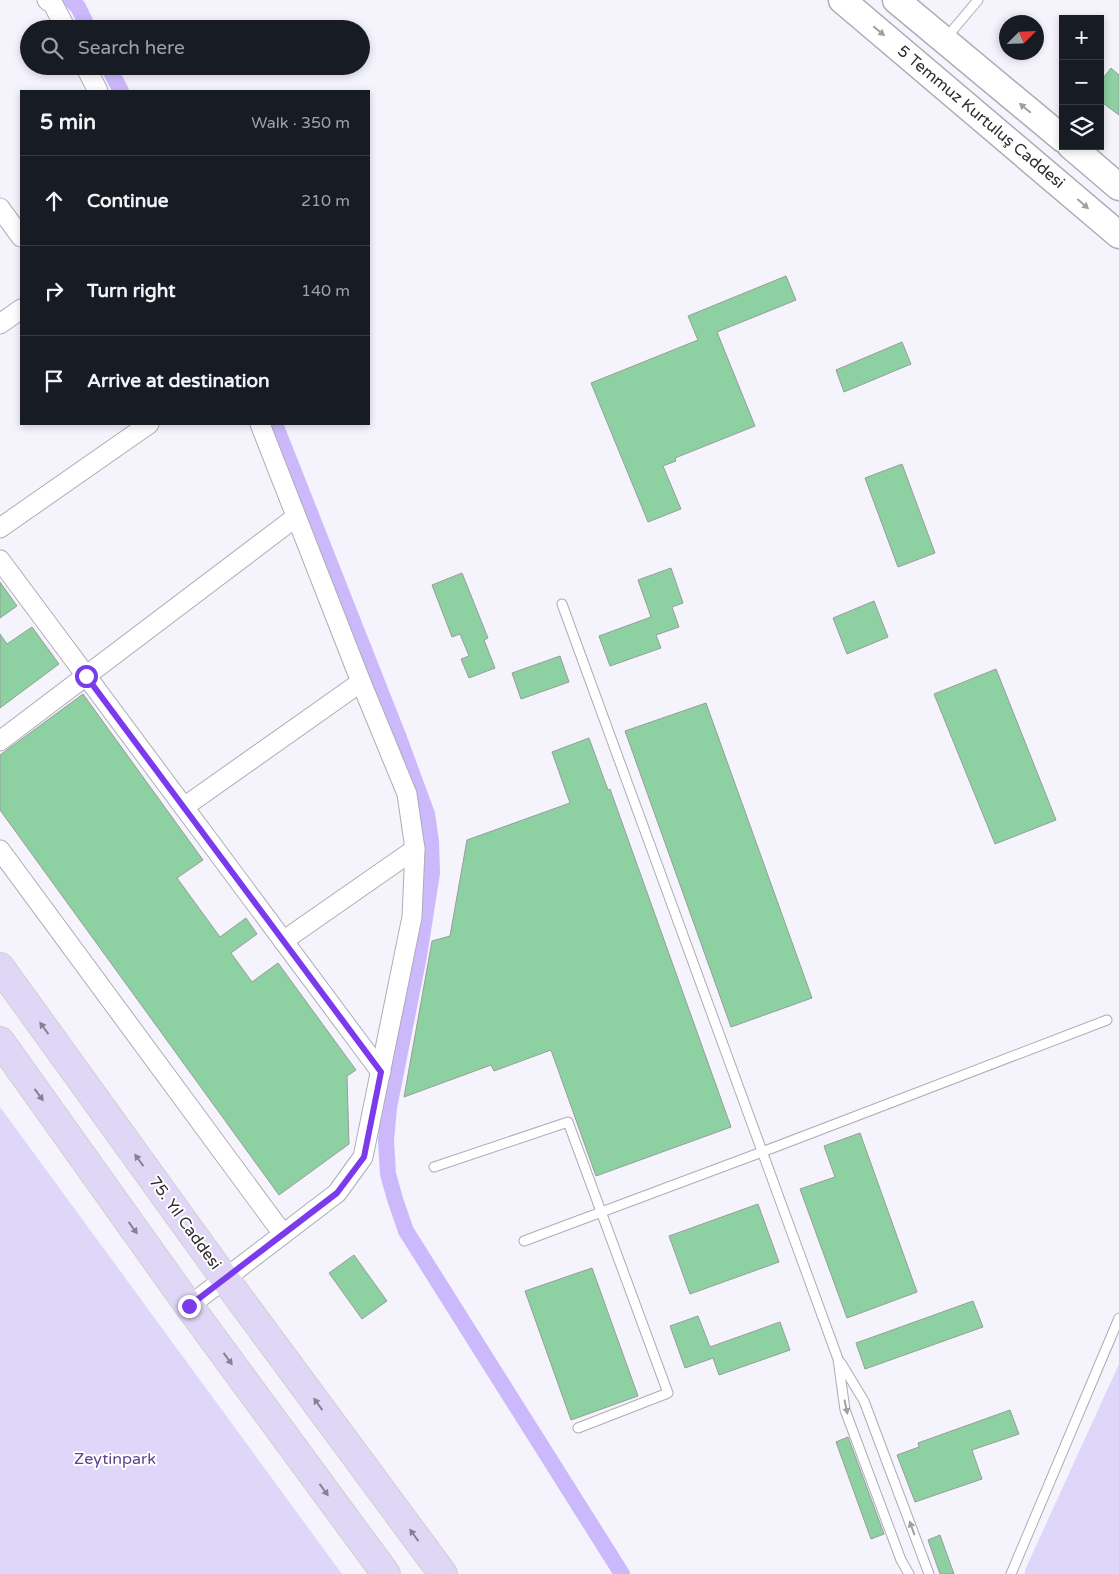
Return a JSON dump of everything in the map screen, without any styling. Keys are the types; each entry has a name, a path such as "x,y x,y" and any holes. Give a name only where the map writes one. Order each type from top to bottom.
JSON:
{"main road":[{"name":"5 Temmuz Kurtuluş Caddesi","path":"842,0 1119,235"},
{"path":"896,0 1059,137"},
{"path":"1076,150 1119,187"},
{"name":"75. Yıl Caddesi","path":"0,967 225,1279 443,1574"},
{"path":"0,1042 189,1306 386,1574"}],"street":[{"path":"47,0 53,4 61,20"},
{"path":"90,75 97,90"},
{"path":"0,208 20,236"},
{"path":"0,324 20,310"},
{"path":"0,528 148,425"},
{"path":"189,1306 337,1193 364,1157 412,917 415,849 407,794 260,425"},
{"path":"0,741 296,517"},
{"path":"0,560 381,1072"},
{"path":"184,807 361,682"},
{"path":"283,941 415,849"},
{"path":"0,850 283,1234"}],"lane":[{"path":"944,40 978,0"},
{"path":"562,604 838,1359 864,1401 929,1574"},
{"path":"524,1240 762,1152 1107,1020"},
{"path":"434,1167 568,1122 668,1393 578,1428"},
{"path":"1011,1574 1119,1318"},
{"path":"838,1359 845,1410 900,1560 909,1574"}],"green space":[{"name":"Zeytinpark","path":"0,1107 342,1574 0,1574"},
{"path":"1119,1364 1119,1574 1025,1574 1025,1570"}],"building":[{"path":"1111,68 1119,75 1119,115 1104,104 1104,77"},
{"path":"786,276 796,300 717,332 755,426 675,458 676,461 663,466 681,509 648,522 591,383 698,340 688,316"},
{"path":"902,342 911,364 844,392 836,370"},
{"path":"902,464 935,553 898,567 865,478"},
{"path":"671,568 683,603 672,607 679,627 656,635 661,648 610,666 599,636 651,617 638,580"},
{"path":"462,573 488,638 484,640 495,668 469,678 461,659 469,656 460,634 452,637 432,585"},
{"path":"0,582 17,606 0,618"},
{"path":"874,601 888,637 847,654 833,618"},
{"path":"32,627 59,664 0,708 0,634 7,644"},
{"path":"560,656 569,682 521,699 512,673"},
{"path":"996,669 1056,820 995,844 934,694"},
{"path":"83,694 203,860 177,878 220,937 246,918 257,934 231,953 252,982 278,963 356,1070 347,1076 349,1144 279,1195 0,810 0,755"},
{"path":"706,703 812,998 731,1027 625,731"},
{"path":"589,738 608,790 610,789 731,1127 596,1176 551,1050 494,1071 491,1065 404,1097 432,941 450,936 467,840 570,803 552,752"},
{"path":"860,1133 917,1292 847,1318 800,1189 835,1177 824,1146"},
{"path":"758,1204 779,1262 690,1294 669,1236"},
{"path":"354,1255 387,1301 362,1319 329,1273"},
{"path":"592,1268 638,1396 571,1420 525,1291"},
{"path":"973,1301 983,1327 865,1369 856,1343"},
{"path":"698,1316 710,1347 780,1322 790,1350 719,1375 713,1358 685,1368 670,1326"},
{"path":"1010,1410 1019,1434 972,1450 982,1479 915,1502 897,1455 919,1447 918,1443"},
{"path":"848,1437 884,1534 871,1539 836,1442"},
{"path":"940,1535 954,1574 940,1574 928,1540"}],"waterway":[{"path":"71,0 78,7 84,20"},
{"path":"113,75 120,90"},
{"path":"275,425 399,738 427,814 431,842 432,873 419,956 389,1108 386,1140 388,1174 395,1199 406,1231 622,1574"}],"route":[{"path":"86,676 381,1072 364,1157 337,1193 189,1306"}]}
